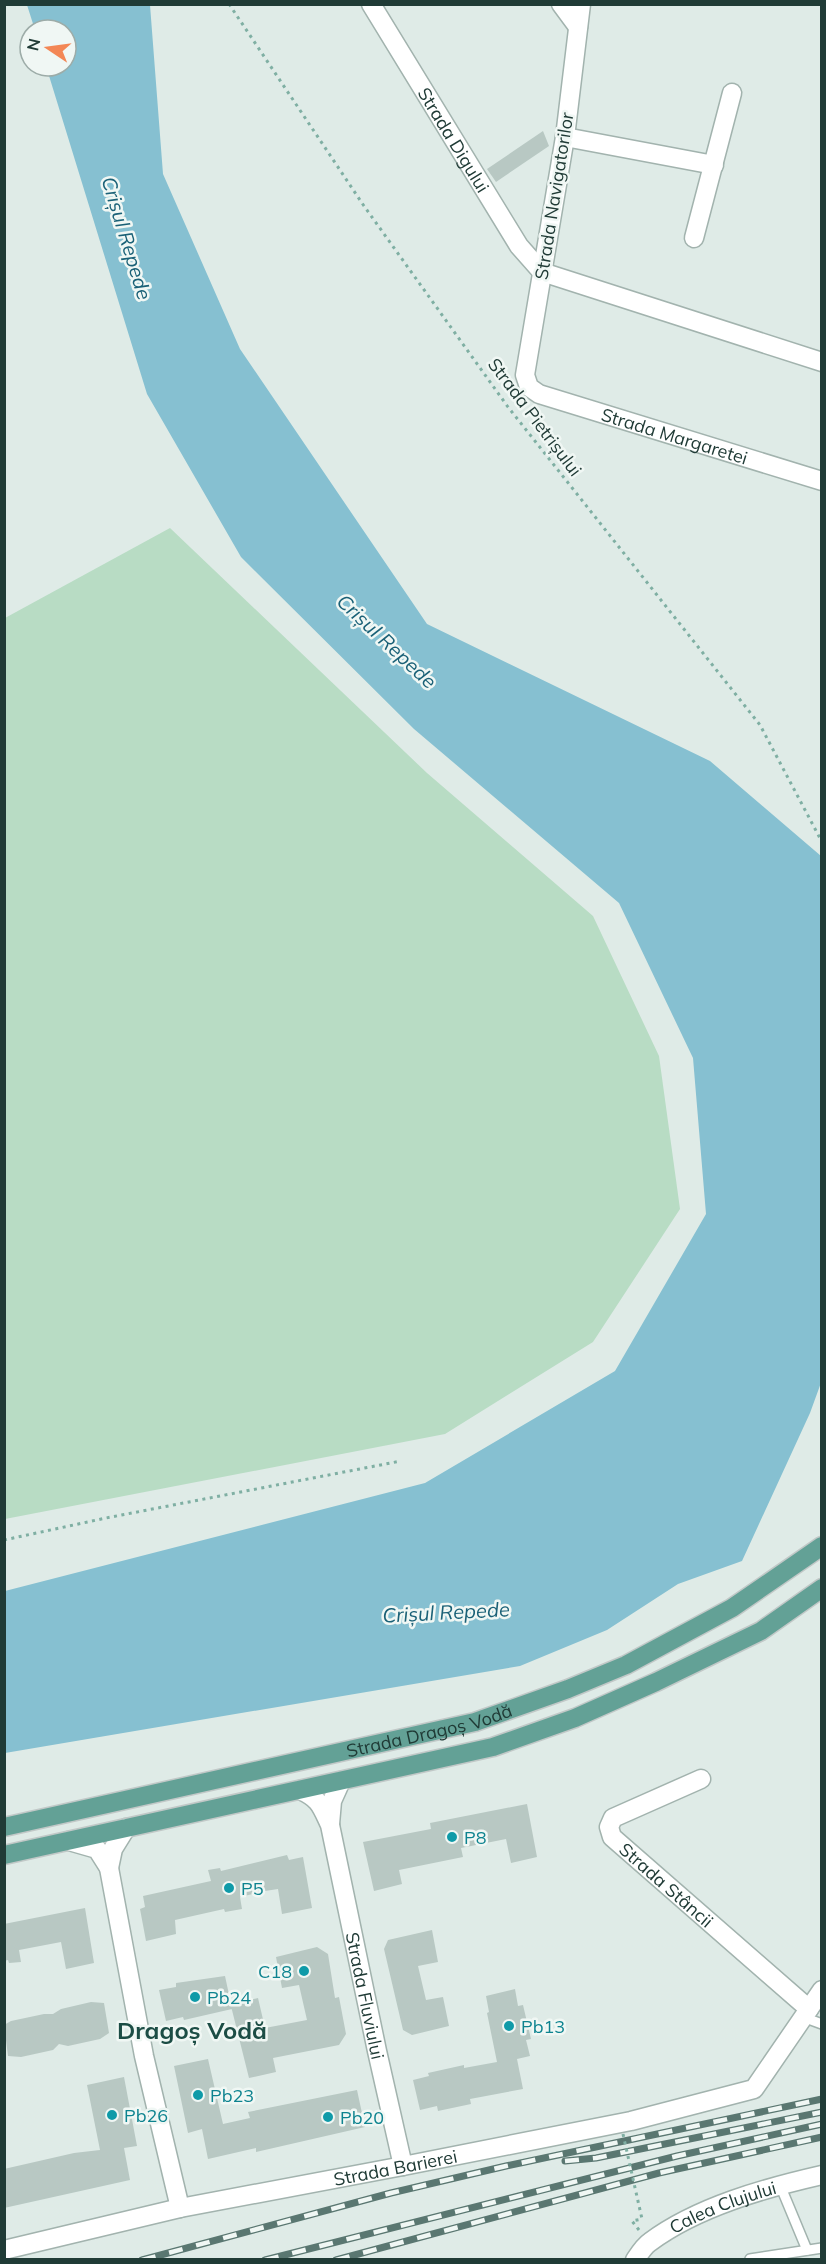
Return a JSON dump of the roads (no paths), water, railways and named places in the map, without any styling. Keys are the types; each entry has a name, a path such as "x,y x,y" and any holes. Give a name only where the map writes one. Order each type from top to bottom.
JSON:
{"main road":[{"name":"Strada Dragoș Vodă","path":"4,1827 463,1725 496,1714 568,1689 626,1665 732,1608 822,1546"},
{"name":"Strada Dragoș Vodă","path":"4,1855 493,1747 575,1718 656,1682 761,1630 822,1588"}],"street":[{"name":"Strada Digului","path":"371,4 519,246 542,273"},
{"path":"561,4 578,27"},
{"name":"Strada Navigatorilor","path":"529,387 525,375 565,136 581,4"},
{"path":"694,238 732,93"},
{"path":"565,136 714,165"},
{"path":"542,273 822,362"},
{"name":"Strada Margaretei","path":"529,387 539,394 822,481"},
{"name":"Strada Stâncii","path":"701,1779 613,1818 609,1827 612,1837 806,2013"},
{"path":"330,1825 332,1802 340,1781"},
{"path":"300,1790 314,1796 321,1803 330,1825"},
{"name":"Strada Fluviului","path":"330,1825 403,2166"},
{"path":"109,1868 113,1849 126,1828"},
{"path":"69,1841 97,1849 109,1868 144,2055 180,2208"},
{"path":"806,2013 822,1990"},
{"name":"Strada Barierei","path":"4,2250 180,2208 631,2121 754,2089 806,2013"},
{"name":"Calea Clujului","path":"635,2259 648,2243 677,2226 740,2197 780,2184 822,2175"}],"lane":[{"path":"806,2013 822,2024"},
{"path":"780,2184 807,2250"},
{"path":"750,2259 822,2248"}],"water":[{"name":"Crișul Repede","path":"27,5 150,5 163,174 240,349 427,624 710,761 821,856 822,1380 810,1413 742,1561 678,1584 607,1630 520,1666 5,1753 5,1591 425,1483 615,1371 706,1214 693,1058 619,903 414,729 241,557 147,394 50,78 78,78 78,18 31,18"}],"railway":[{"path":"142,2260 391,2193 506,2166 822,2099"},
{"path":"565,2161 596,2158 822,2112"},
{"path":"265,2260 677,2156 822,2124"},
{"path":"336,2260 659,2173 822,2137"}],"place":[{"name":"P8","path":"452,1837"},
{"name":"P5","path":"229,1888"},
{"name":"C18","path":"304,1971"},
{"name":"Pb24","path":"195,1997"},
{"name":"Pb13","path":"509,2026"},
{"name":"Pb23","path":"198,2095"},
{"name":"Pb26","path":"112,2115"},
{"name":"Pb20","path":"328,2117"}],"district":[{"name":"Dragoș Vodă","path":"192,2030"}]}
